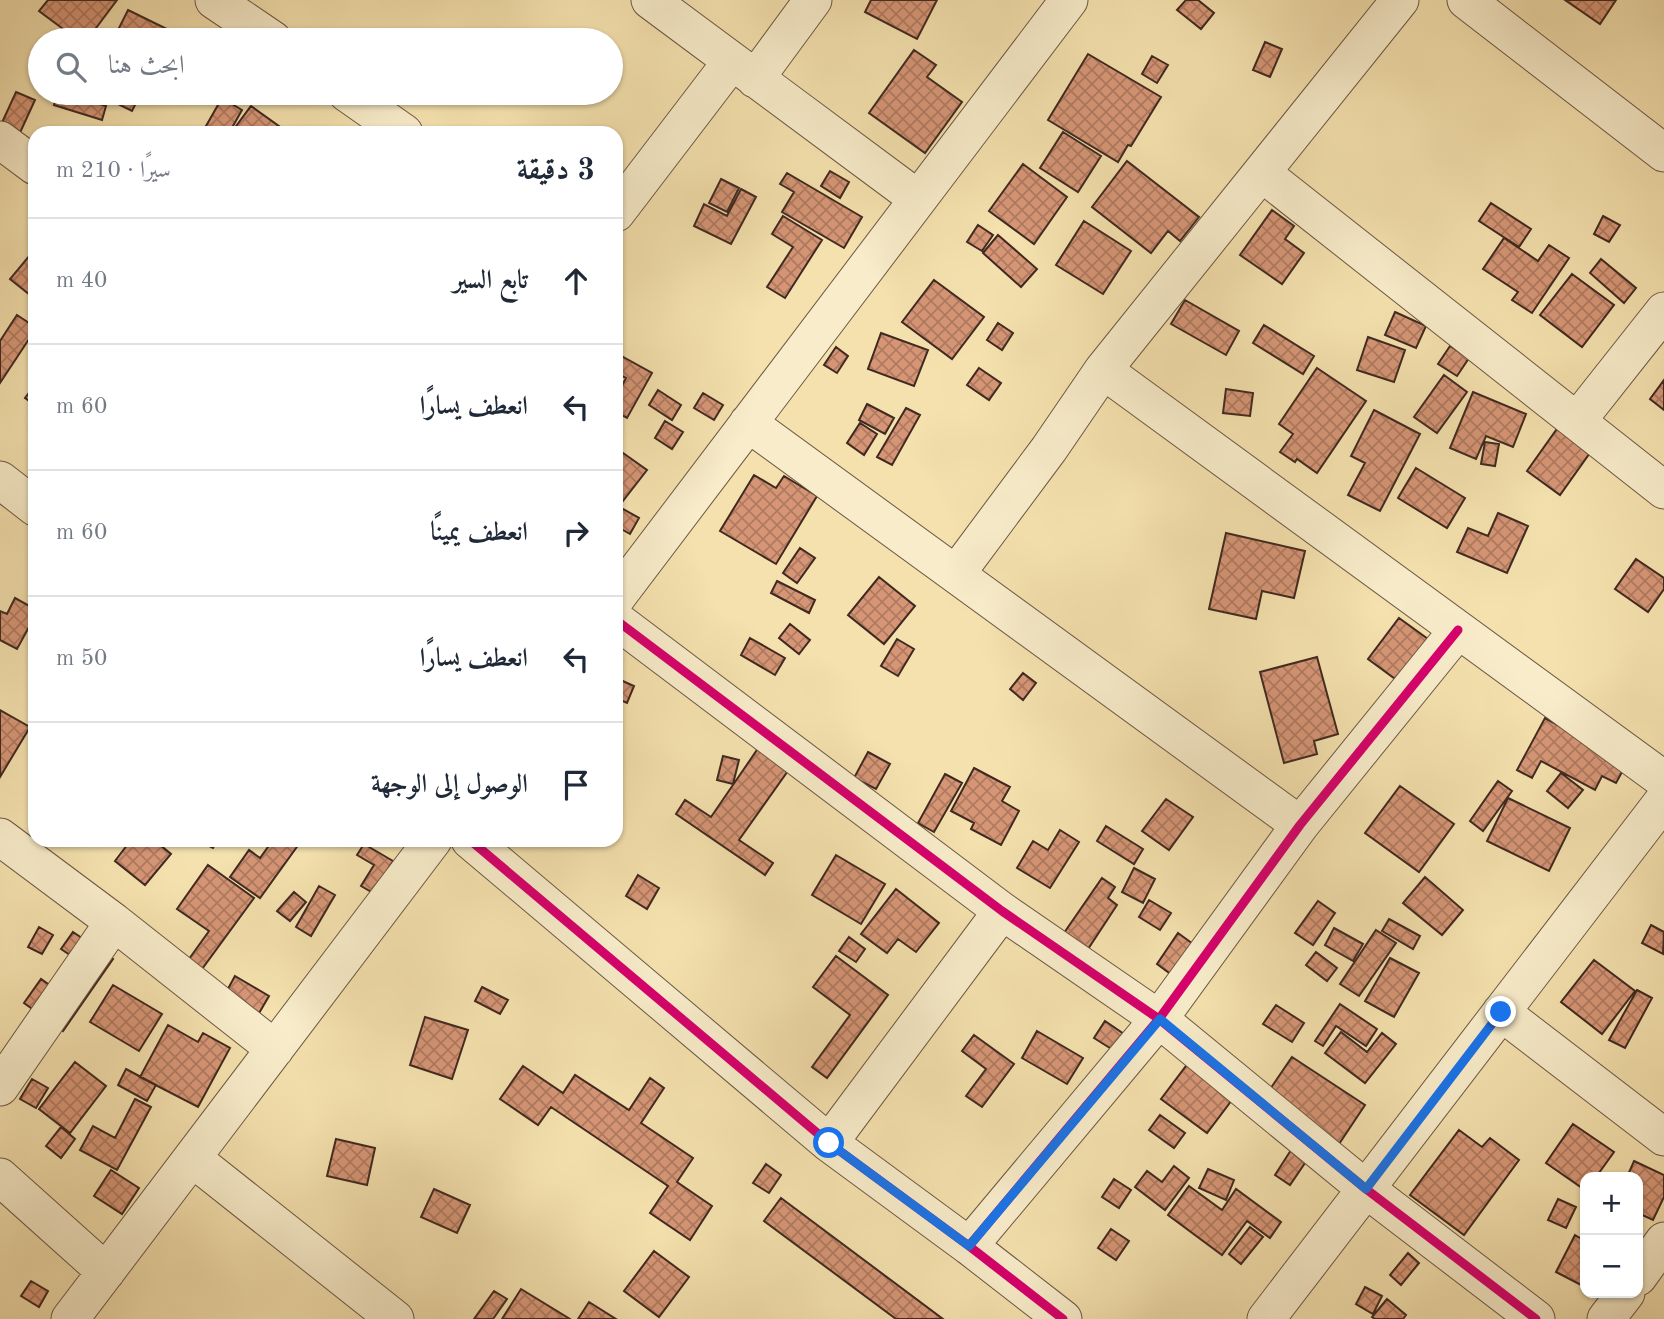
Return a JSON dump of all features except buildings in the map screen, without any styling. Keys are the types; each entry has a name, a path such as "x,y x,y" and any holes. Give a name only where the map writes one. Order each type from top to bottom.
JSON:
{"street":[{"path":"214,0 263,21"},
{"path":"650,0 918,199"},
{"path":"623,205 744,70 813,0"},
{"path":"956,574 1049,449 1103,370 1400,0"},
{"path":"1466,0 1664,153"},
{"path":"623,589 918,199 1056,5"},
{"path":"364,105 394,126"},
{"path":"0,140 28,161"},
{"path":"1262,173 1664,490"},
{"path":"1577,421 1664,311"},
{"path":"1103,370 1664,780"},
{"path":"748,423 1300,825"},
{"path":"0,480 28,502"},
{"path":"623,625 1002,911 1160,1019 1366,1189 1535,1319"},
{"path":"969,1246 1160,1019 1300,825 1458,630"},
{"path":"1266,1319 1664,800"},
{"path":"0,837 114,922 275,1049"},
{"path":"70,1319 428,847"},
{"path":"478,847 829,1143 1063,1319"},
{"path":"829,1143 1002,911"},
{"path":"0,1087 114,922"},
{"path":"1501,1012 1664,1137"},
{"path":"192,1158 394,1319"},
{"path":"0,1177 106,1272"},
{"path":"1643,1269 1664,1241"},
{"path":"1606,1319 1622,1298"}],"cycle path":[{"path":"623,625 1002,911 1159,1019 1366,1189 1536,1319"},
{"path":"969,1246 1159,1019 1300,825 1458,630"},
{"path":"478,847 829,1143 1063,1319"}],"route":[{"path":"829,1143 969,1246 1160,1019 1366,1189 1501,1012"}]}
